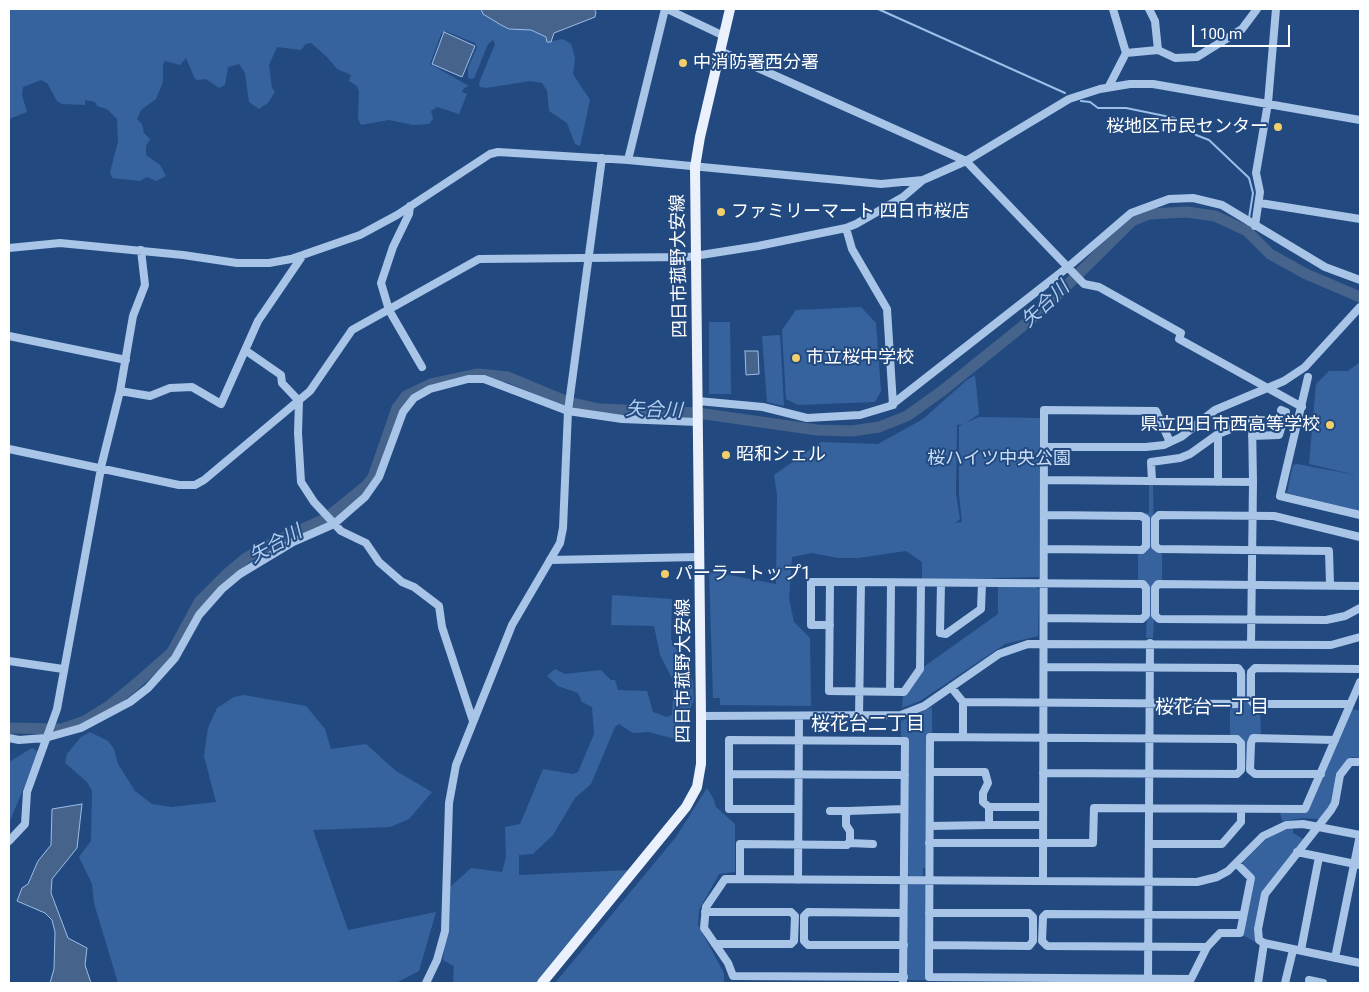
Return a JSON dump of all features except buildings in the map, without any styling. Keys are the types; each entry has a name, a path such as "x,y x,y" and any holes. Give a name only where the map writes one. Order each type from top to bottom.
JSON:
{"main road":[{"name":"四日市菰野大安線","path":"542,983 686,807 697,786 701,764 701,716 695,167 700,137 730,9"}],"street":[{"path":"628,160 666,9 724,36"},
{"path":"1109,86 1126,53 1113,9"},
{"path":"1149,9 1154,21 1158,50"},
{"path":"1126,53 1158,50 1175,58 1197,57 1242,29 1257,9"},
{"path":"1254,225 1260,203 1256,173 1268,103 1276,9"},
{"path":"720,51 966,161 1084,284 1099,286 1181,333 1179,339 1302,407"},
{"path":"9,248 60,243 141,250 237,263 269,263 303,255 360,235 410,206 490,154 514,151 881,184 923,180 966,161 1060,104 1078,95 1109,86 1144,84 1268,103 1360,120"},
{"path":"426,983 437,960 445,931 449,803 456,765 512,625 560,543 563,528 568,411 602,158"},
{"path":"9,449 179,485 195,485 204,480 299,401 326,371 352,330 479,259 695,256 846,228 878,213 916,188 923,180"},
{"path":"698,402 764,407 807,418 860,415 893,405 897,398 1069,268 1131,213 1158,202 1181,198 1203,199 1222,205 1325,267 1360,280"},
{"path":"1260,203 1360,219"},
{"path":"410,206 409,214 393,247 381,283 388,310 422,368"},
{"path":"846,228 852,249 887,310 893,405"},
{"path":"9,841 25,824 27,792 45,737 54,717 101,468 120,391 133,316 145,285 141,250"},
{"path":"120,391 150,396 170,388 192,387 221,404 258,320 303,255"},
{"path":"1045,447 1151,447 1170,442 1181,437 1215,410 1268,388 1305,367 1360,307"},
{"path":"9,336 126,360"},
{"path":"245,350 281,375 282,383 299,401 298,433 303,488 341,531 366,543 379,562 386,566 402,582 414,587 439,606 442,627 473,721"},
{"path":"1308,377 1280,496 1360,515"},
{"path":"9,738 18,740 45,737 81,728 130,702 148,688 175,658 199,615 222,589 240,574 293,542 333,523 365,497 379,477 403,412 414,398 430,389 468,379 484,379 568,411 622,419 697,422"},
{"path":"1043,881 1045,667 1044,410 1156,411 1170,442"},
{"path":"1252,436 1279,435 1286,412 1281,410"},
{"path":"1151,462 1163,462 1185,456 1218,434 1252,421 1251,644"},
{"path":"1218,434 1218,482"},
{"path":"1151,452 1152,481"},
{"path":"1045,480 1253,482"},
{"path":"1045,515 1141,516 1146,519 1146,546 1142,550 1045,549"},
{"path":"1330,584 1329,551 1159,549 1155,546 1155,519 1159,515 1274,516 1360,537"},
{"path":"550,560 699,557"},
{"path":"830,625 811,625 811,582 1143,584 1146,588 1146,615 1142,619 1044,618"},
{"path":"830,582 830,691 904,692 920,669 921,583"},
{"path":"860,582 860,717"},
{"path":"890,691 891,583"},
{"path":"941,583 940,633 946,634 982,609 982,583"},
{"path":"1360,586 1330,584 1158,584 1155,588 1155,615 1159,619 1326,620 1345,616 1360,608"},
{"path":"701,716 893,717 909,713 924,706 1008,649 1028,644 1331,645 1360,636"},
{"path":"1148,981 1150,643"},
{"path":"9,661 63,669"},
{"path":"963,702 1237,704 1241,700 1241,672 1238,668 1045,667"},
{"path":"1350,704 1254,704 1251,700 1251,672 1255,668 1360,669"},
{"path":"930,843 1093,843 1094,808 1305,809 1360,682"},
{"path":"951,687 963,702 963,737"},
{"path":"798,880 799,716"},
{"path":"1044,773 1237,774 1241,770 1241,743 1237,739 930,737 929,977 973,980 1148,981 1191,979 1207,947 1220,933 1240,932 1250,878 1236,864"},
{"path":"1321,774 1255,774 1250,770 1250,743 1254,738 1335,740"},
{"path":"798,810 729,809 729,740 905,741 904,775 904,881 903,912 904,945 903,980 733,980 716,944 704,928 706,906 721,882 725,879 904,881 1204,881 1217,877 1236,864 1256,842 1277,828 1295,824 1317,826 1360,835 1357,865 1335,958"},
{"path":"1360,762 1350,762 1340,775 1335,803 1265,894 1258,929 1259,940 1264,943 1360,963"},
{"path":"930,772 985,772 988,783 983,793 983,802 989,807 1043,807"},
{"path":"729,774 904,775"},
{"path":"989,807 989,825"},
{"path":"830,810 904,809"},
{"path":"1149,844 1222,844 1241,822 1241,809"},
{"path":"848,811 846,825 850,831 849,843"},
{"path":"930,826 1043,825"},
{"path":"740,879 740,844 873,844"},
{"path":"1298,852 1357,865"},
{"path":"1285,983 1297,950 1320,857"},
{"path":"705,912 791,912 795,916 804,916 808,912 903,912"},
{"path":"929,913 1029,913 1033,917 1043,918"},
{"path":"1042,941 1043,918 1046,914 1243,915"},
{"path":"794,941 795,916"},
{"path":"804,916 804,941"},
{"path":"929,945 1029,946 1033,941 1033,917"},
{"path":"716,944 791,944 794,941 804,941 808,944 904,945"},
{"path":"1033,941 1042,941 1047,946 1207,947"},
{"path":"1258,983 1264,943"},
{"path":"1309,980 1323,983"}],"green space":[{"path":"9,9 481,9 483,14 509,29 531,30 546,37 547,42 563,39 571,44 575,58 573,74 590,100 580,146 575,144 567,123 549,111 547,91 542,83 530,81 486,88 480,87 479,83 495,44 493,40 488,44 473,79 468,78 468,68 477,47 475,43 445,31 441,34 430,64 469,86 464,88 462,92 467,94 459,114 437,107 431,111 433,119 429,124 413,125 389,120 361,125 358,119 359,92 357,86 349,81 351,75 337,69 311,43 306,44 301,50 277,47 269,65 272,88 275,92 268,103 259,109 249,102 245,73 239,64 228,67 225,85 219,88 206,79 195,79 186,58 180,65 165,61 163,64 163,82 156,99 141,110 137,119 142,124 144,133 150,139 146,146 146,155 160,165 166,176 156,181 147,177 140,181 112,178 110,172 118,142 117,119 107,109 97,106 95,102 85,100 85,105 62,104 57,101 47,83 41,80 23,87 22,95 27,112 9,119"},
{"path":"861,307 876,323 881,391 875,402 798,405 786,399 782,330 796,310"},
{"path":"709,322 730,322 731,394 709,394"},
{"path":"780,335 784,406 767,402 762,336"},
{"name":"県立四日市西高等学校","path":"1360,362 1360,511 1287,493 1293,465 1297,464 1356,475 1309,464 1316,384 1329,371 1348,371"},
{"name":"桜ハイツ中央公園","path":"975,375 979,414 965,423 979,417 1040,418 1039,577 922,580 922,562 906,551 858,558 838,558 812,553 792,557 789,599 794,622 810,638 811,706 720,705 720,698 713,698 709,571 776,584 777,495 774,475 821,442 878,444 923,419","holes":["963,424 959,426 959,494 962,522 955,523 960,519 956,493 957,425"]},
{"path":"1149,484 1153,484 1154,547 1162,552 1162,582 1156,581 1153,638 1146,638 1148,587 1138,581 1138,553 1144,552 1148,518 1145,513 1149,513"},
{"path":"998,586 1035,586 1039,590 1038,636 1005,644 920,701 902,708 903,694 922,668 998,614"},
{"path":"612,595 672,599 671,639 693,681 694,699 687,717 685,732 675,739 649,732 633,733 619,724 615,727 591,784 575,798 553,835 533,854 519,855 519,875 631,870 537,983 453,983 454,966 443,960 450,887 471,868 502,872 506,857 505,827 520,824 543,769 573,774 578,772 594,734 592,707 582,702 578,693 558,686 547,676 555,669 565,674 601,670 611,680 615,680 618,690 647,691 653,712 667,717 672,715 674,682 660,655 654,626 611,625"},
{"path":"1249,673 1249,702 1260,706 1261,736 1253,736 1248,769 1243,769 1243,741 1230,736 1230,706 1239,706 1244,674"},
{"path":"244,695 306,706 325,729 331,749 366,744 396,771 432,792 409,819 390,827 313,830 348,930 436,912 419,971 396,983 118,983 94,903 92,884 79,857 91,841 92,791 87,782 65,763 67,754 81,737 90,732 108,741 114,749 118,764 135,791 152,804 172,807 216,802 204,756 208,728 217,708 234,697"},
{"path":"932,707 932,734 927,734 926,868 923,868 923,876 910,876 906,873 907,739 901,738 901,721"},
{"path":"1352,709 1360,711 1360,758 1352,757 1348,760 1332,802 1322,817 1318,819 1303,818 1282,821 1280,812 1308,812"},
{"path":"32,748 39,752 9,823 9,762"},
{"path":"707,788 716,807 735,824 735,872 719,874 699,910 698,925 724,973 724,983 555,983 676,837"},
{"path":"1293,828 1293,833 1303,839 1262,893 1256,936 1259,944 1241,934 1253,877 1244,868 1243,862 1265,840 1281,831"},
{"path":"909,884 927,884 926,980 906,980 907,886"}],"shaded area":[{"path":"481,9 594,9 596,12 595,17 554,33 551,42 547,42 546,37 531,30 509,29 501,25 483,14"},
{"path":"444,32 475,46 462,77 432,64"},
{"path":"745,351 758,351 759,374 746,375"},
{"path":"82,804 77,848 52,879 51,893 68,938 87,948 85,965 91,983 50,983 54,969 55,932 52,920 45,913 17,901 22,888 28,884 38,861 51,845 52,809"}],"waterway":[{"path":"878,9 1065,93"},
{"path":"1081,101 1090,102 1098,108 1126,108 1175,118 1196,135 1209,140 1249,178 1253,193 1249,218"},
{"name":"矢合川","path":"9,728 62,729 85,721 109,706 172,652 199,602 228,573 246,558 278,540 325,519 367,485 373,477 397,408 406,396 431,384 478,374 508,377 568,402 599,409 698,413 817,430 852,431 879,427 907,416 942,391 1039,313 1132,221 1149,214 1187,212 1215,216 1247,231 1270,254 1306,274 1360,297"},
{"name":"矢合川","path":"1247,231 1248,223"}],"place":[{"name":"中消防署西分署","path":"683,63"},
{"name":"桜地区市民センター","path":"1278,127"},
{"name":"ファミリーマート 四日市桜店","path":"721,212"},
{"name":"市立桜中学校","path":"796,358"},
{"name":"県立四日市西高等学校","path":"1330,425"},
{"name":"昭和シェル","path":"726,455"},
{"name":"パーラートップ1","path":"665,574"}],"district":[{"name":"桜花台一丁目","path":"1212,708"},
{"name":"桜花台二丁目","path":"868,725"}]}
